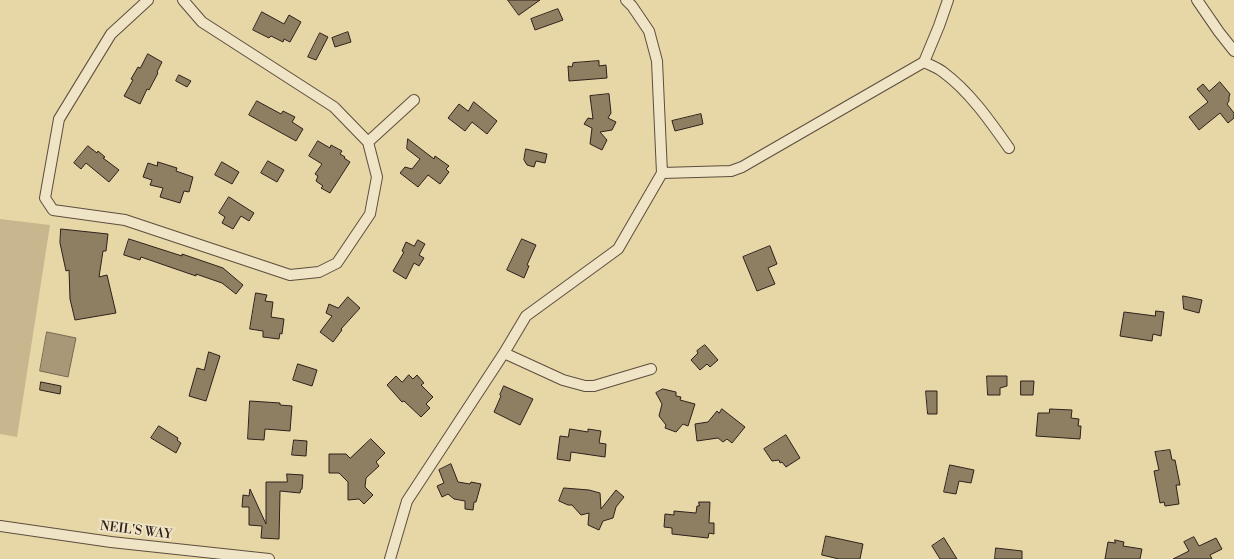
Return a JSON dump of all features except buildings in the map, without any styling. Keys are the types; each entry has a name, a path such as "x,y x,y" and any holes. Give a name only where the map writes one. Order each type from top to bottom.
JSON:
{"street":[{"path":"148,0 111,34 59,119 45,198 53,210 125,220 290,275 319,272 337,263 370,214 377,177 368,142 334,108 202,22 182,0"},
{"path":"390,559 407,501 504,353 526,316 618,249 662,173 657,61 649,31 632,6 626,0"},
{"path":"662,173 731,171 742,167 924,62 948,0"},
{"path":"1197,0 1219,32 1234,50"},
{"path":"924,62 942,71 960,86 987,117 1010,148"},
{"path":"368,142 414,100"},
{"path":"504,353 563,380 584,386 594,386 651,369"},
{"name":"NEIL'S WAY","path":"0,526 111,542 269,559"}],"shaded area":[{"path":"0,219 50,225 17,437 0,434"},
{"path":"47,332 76,338 68,377 40,371"}]}
